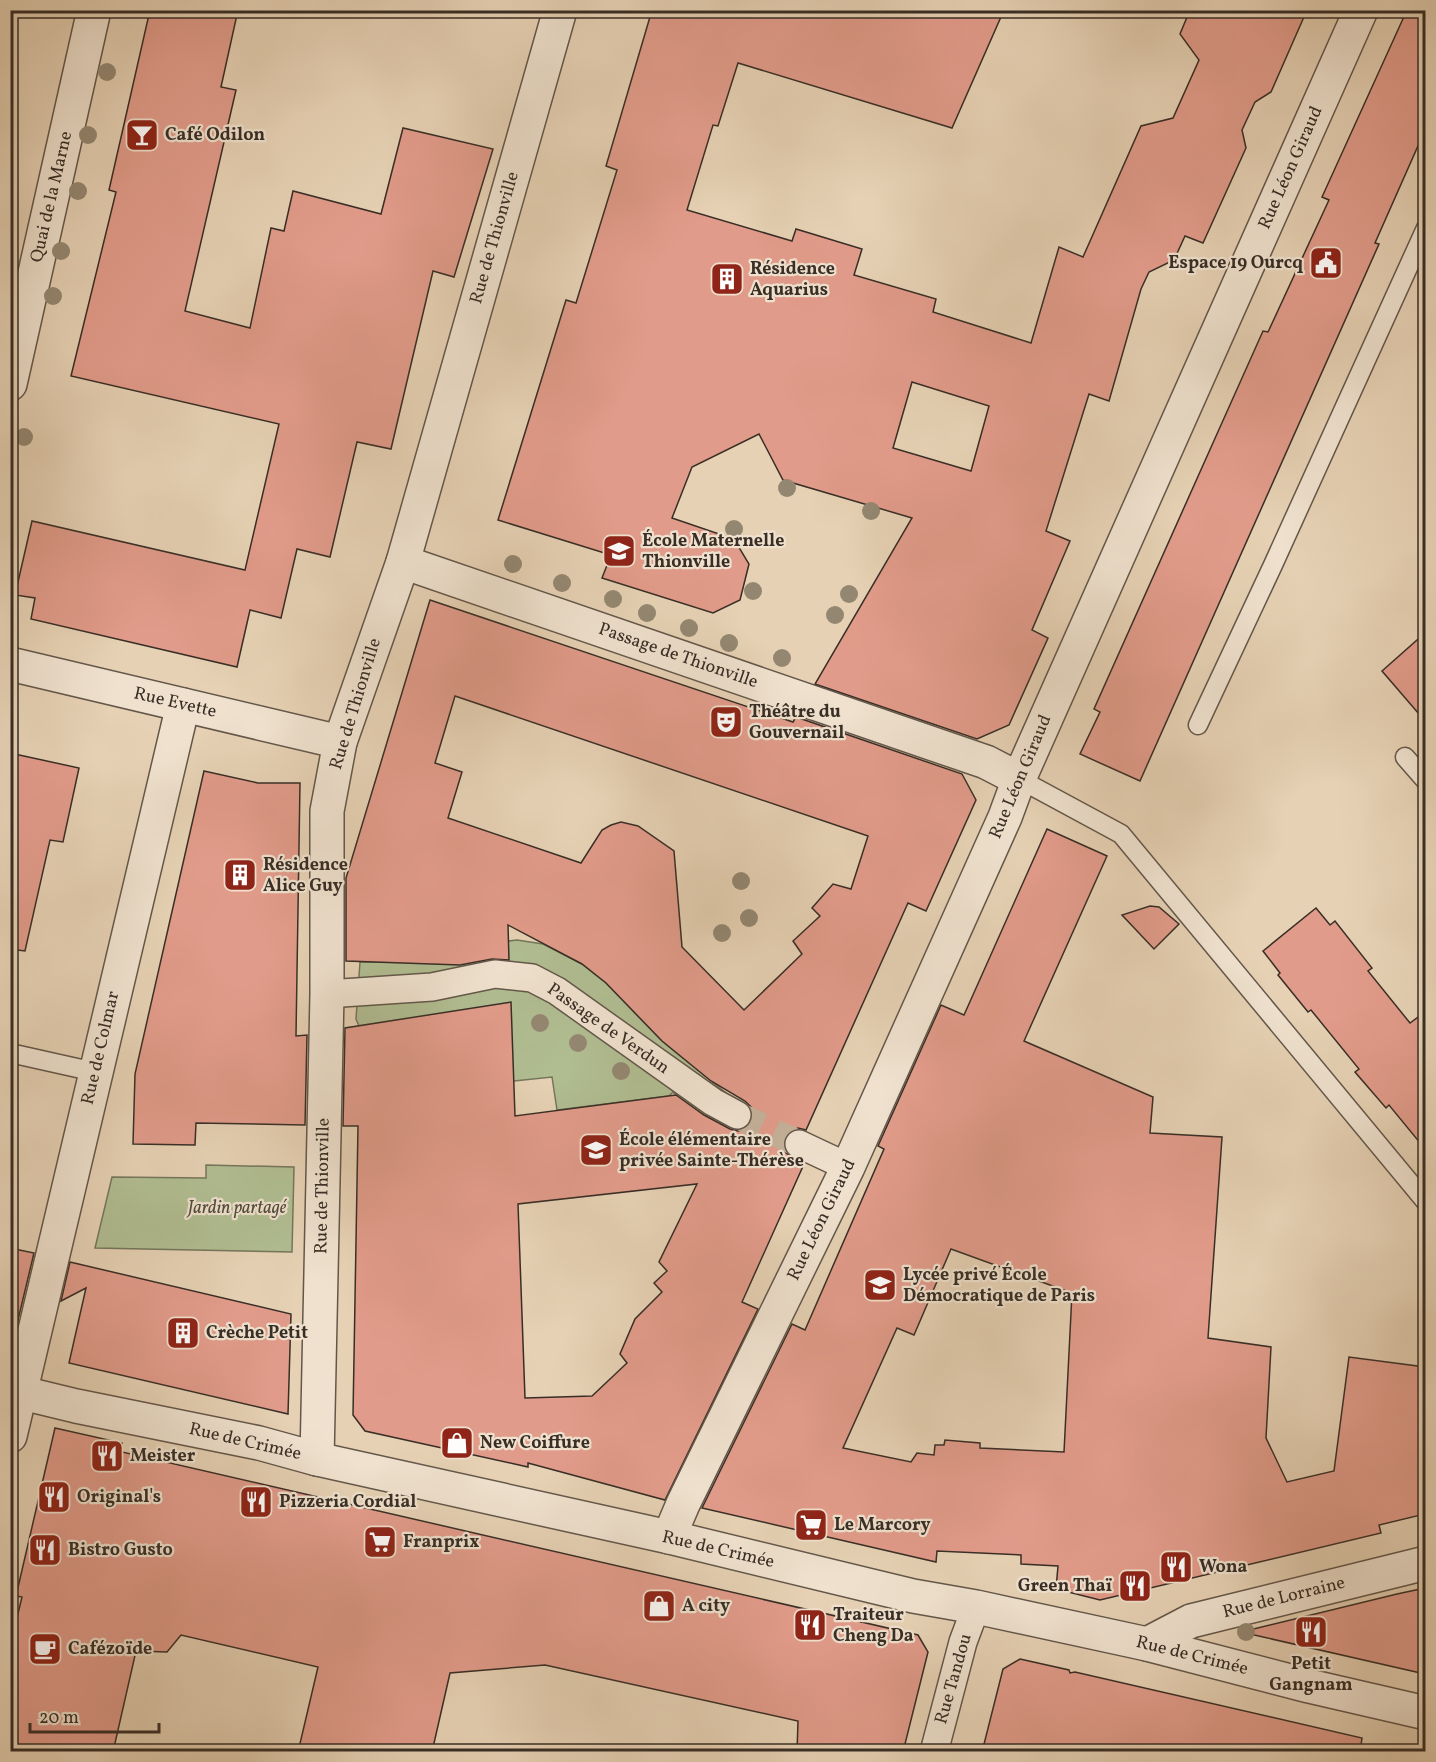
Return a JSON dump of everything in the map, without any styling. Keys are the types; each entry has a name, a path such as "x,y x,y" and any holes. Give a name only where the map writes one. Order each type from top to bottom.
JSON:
{"street":[{"name":"Quai de la Marne","path":"10,384 94,10"},
{"name":"Rue de Thionville","path":"317,1458 327,994 327,811 340,742 403,561 560,10"},
{"name":"Rue Léon Giraud","path":"669,1538 683,1504 848,1167 1361,10"},
{"name":"Passage de Thionville","path":"403,561 986,762 1019,779"},
{"name":"Rue Evette","path":"10,664 340,742"},
{"name":"Rue de Colmar","path":"10,1436 15,1391 95,1072 183,705"},
{"name":"Passage de Verdun","path":"327,994 432,987 495,974 532,978 557,991 712,1102 737,1115"},
{"path":"799,1144 848,1167"},
{"name":"Rue de Crimée","path":"15,1391 76,1406 259,1443 913,1596 976,1607 1147,1644 1425,1713"},
{"name":"Rue de Lorraine","path":"1147,1644 1191,1621 1425,1563"},
{"name":"Rue Tandou","path":"934,1752 963,1642 976,1607"}],"lane":[{"path":"1198,725 1425,228"},
{"path":"1405,757 1425,781"},
{"path":"1019,779 1121,834 1425,1202"},
{"path":"10,1053 95,1072"}],"green space":[{"path":"517,940 543,944 582,964 606,983 662,1041 736,1101 706,1125 673,1092 669,1096 557,1110 552,1077 514,1081 359,1026 356,1019 360,962 418,962 485,944"},
{"name":"Jardin partagé","path":"206,1165 294,1167 292,1252 95,1248 112,1177 206,1178"}],"building":[{"path":"150,10 238,10 221,87 236,90 185,311 250,328 271,228 284,231 293,191 381,214 403,128 493,149 454,277 433,271 391,449 357,442 330,557 297,549 281,618 250,610 237,667 31,619 35,598 15,595 32,521 245,570 279,424 71,376 116,192 109,190"},
{"path":"652,10 1004,10 952,128 738,63 718,126 713,125 687,210 792,241 796,229 862,249 854,275 936,299 933,312 1031,343 1059,247 1083,257 1141,126 1173,118 1199,60 1180,34 1190,10 1307,10 1271,92 1255,102 1242,130 1246,148 1203,243 1185,236 1174,260 1149,272 1141,289 1109,401 1089,394 1046,531 1070,541 1032,630 1048,638 1009,725 977,739 815,684 912,518 783,480 759,434 692,467 672,518 734,539 749,564 740,600 713,613 602,578 611,555 498,520 566,300 576,303 617,170 606,166","holes":["912,382 989,406 971,471 893,448"]},
{"path":"1407,10 1425,10 1425,130 1375,243 1379,244 1140,781 1080,754 1100,712 1094,709 1263,331 1268,332 1329,200 1322,197"},
{"path":"430,600 793,722 796,717 962,774 976,800 926,911 908,903 806,1130 798,1128 791,1131 785,1138 783,1146 786,1153 804,1164 742,1302 758,1309 665,1500 528,1463 528,1467 365,1431 353,1415 358,1126 343,1126 345,1028 511,1002 515,1116 676,1095 704,1115 738,1131 745,1129 751,1123 753,1115 751,1107 711,1081 662,1041 606,983 582,964 508,925 509,960 492,959 460,965 346,961 346,878","holes":["455,696 868,836 851,889 833,884 812,908 820,916 793,941 802,954 744,1010 682,947 674,851 638,826 621,822 602,830 581,863 448,818 462,772 435,763","697,1184 659,1262 667,1271 654,1283 662,1292 635,1319 620,1354 627,1363 592,1396 525,1398 518,1204"]},
{"path":"1425,633 1425,721 1382,671"},
{"path":"10,753 79,768 63,842 50,840 25,951 10,949"},
{"name":"Résidence Alice Guy","path":"204,771 258,783 300,783 296,1036 307,1035 305,1125 196,1123 195,1145 133,1144 135,1074"},
{"path":"1047,829 1107,856 1024,1041 1153,1097 1150,1133 1222,1137 1208,1338 1271,1347 1266,1438 1287,1482 1334,1471 1349,1357 1425,1367 1425,1514 1379,1525 1381,1533 1100,1600 1056,1589 1058,1566 1021,1564 1021,1555 937,1551 936,1562 702,1508 792,1324 805,1330 884,1149 878,1146 941,1005 964,1015","holes":["951,1249 1072,1293 1064,1452 980,1448 980,1443 945,1440 944,1445 935,1445 934,1455 917,1453 911,1462 843,1448 897,1328 914,1335"]},
{"path":"1150,906 1159,907 1179,924 1154,949 1122,915"},
{"path":"1316,908 1330,925 1335,921 1372,968 1368,971 1410,1023 1425,1012 1425,1149 1389,1105 1386,1108 1355,1072 1359,1069 1311,1010 1308,1012 1278,975 1280,973 1263,951"},
{"path":"10,1248 34,1253 17,1324 10,1327"},
{"name":"Crèche Petit","path":"70,1262 291,1314 288,1414 69,1363 86,1288 61,1301"},
{"path":"55,1428 122,1443 122,1452 918,1635 928,1652 903,1752 797,1752 798,1721 545,1665 450,1673 432,1752 298,1752 318,1667 181,1635 167,1652 136,1651 113,1752 10,1752 10,1646 22,1597 16,1596"},
{"path":"1425,1588 1425,1674 1241,1632 1397,1594"},
{"path":"1020,1659 1069,1670 1070,1673 1075,1672 1362,1738 1360,1752 982,1752 1003,1669"}],"tunnel":[{"path":"737,1115 799,1144"}],"place":[{"name":"Café Odilon","path":"142,135"},
{"name":"Espace 19 Ourcq","path":"1326,263"},
{"name":"Résidence Aquarius","path":"727,279"},
{"name":"École Maternelle Thionville","path":"619,551"},
{"name":"Théâtre du Gouvernail","path":"726,722"},
{"name":"Résidence Alice Guy","path":"240,875"},
{"name":"École élémentaire privée Sainte-Thérèse","path":"596,1150"},
{"name":"Lycée privé École Démocratique de Paris","path":"880,1285"},
{"name":"Crèche Petit","path":"183,1333"},
{"name":"New Coiffure","path":"457,1443"},
{"name":"Meister","path":"107,1456"},
{"name":"Original's","path":"54,1497"},
{"name":"Pizzeria Cordial","path":"256,1502"},
{"name":"Le Marcory","path":"811,1525"},
{"name":"Franprix","path":"380,1542"},
{"name":"Bistro Gusto","path":"45,1550"},
{"name":"Wona","path":"1176,1567"},
{"name":"Green Thaï","path":"1135,1586"},
{"name":"A city","path":"659,1606"},
{"name":"Traiteur Cheng Da","path":"810,1625"},
{"name":"Petit Gangnam","path":"1311,1632"},
{"name":"Cafézoïde","path":"45,1649"}]}
